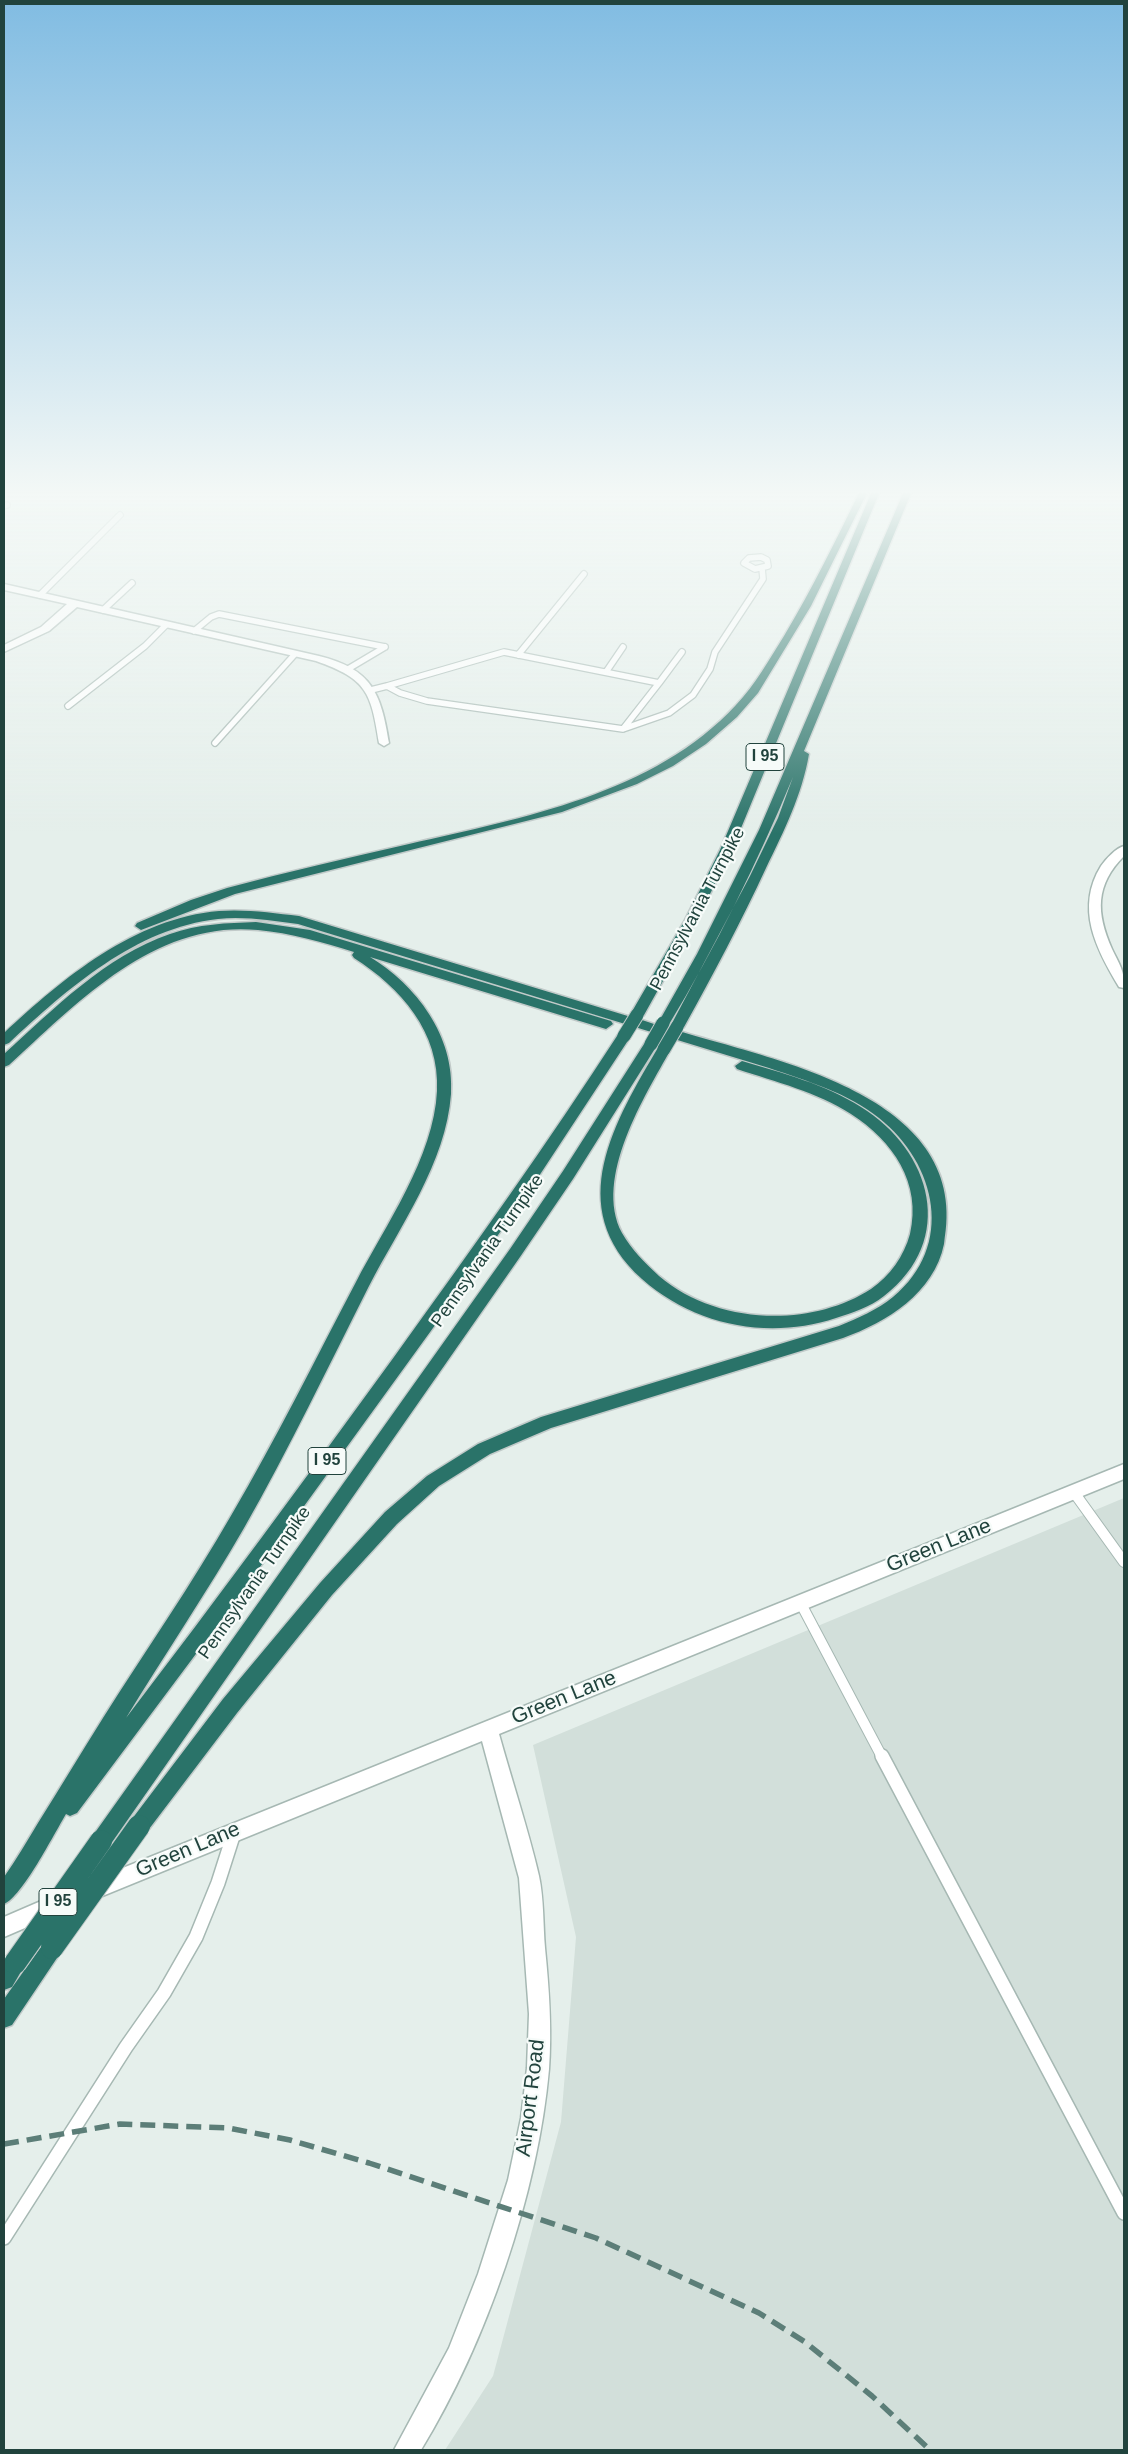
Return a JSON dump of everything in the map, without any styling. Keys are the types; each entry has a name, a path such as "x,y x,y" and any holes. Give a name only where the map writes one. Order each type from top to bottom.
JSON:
{"highway":[{"path":"4,1040 90,959 148,923 195,902 263,882 556,810 629,784 678,758 734,715 761,680 805,606"},
{"name":"Pennsylvania Turnpike","path":"4,1894 183,1660 461,1276 556,1140 624,1036 691,920 726,850 828,606"},
{"name":"Pennsylvania Turnpike","path":"9,1971 521,1245 657,1047 663,1023 736,889 804,738 860,606"},
{"path":"4,1062 103,976 134,953 167,938 199,928 253,924 287,929 332,941 735,1063 799,1085 854,1110 882,1130 903,1153 920,1193 922,1207 918,1237 913,1252 895,1278 868,1299 832,1314 791,1322 771,1322 730,1318 702,1309 669,1292 640,1268 617,1236 606,1205 606,1187 614,1150 657,1047 677,1027 733,922 772,843 800,777 804,738"},
{"path":"4,2017 138,1826 230,1706 326,1589 391,1518 433,1481 484,1449 547,1422 843,1331 878,1315 906,1295 926,1270 935,1248 940,1226 939,1198 929,1165 909,1136 884,1114 836,1087 774,1065 299,920 266,914 232,914 199,918 166,926 130,942 36,1010"},
{"path":"17,1875 239,1520 408,1194 438,1128 444,1094 442,1062 427,1020 409,995 387,974 332,941"}],"street":[{"path":"4,649 39,633 73,606"},
{"path":"82,606 295,654 348,669 365,681 378,704 384,744"},
{"path":"1124,850 1105,868 1096,887 1093,906 1099,938 1124,984"},
{"name":"Green Lane","path":"4,1927 235,1830 1124,1471"},
{"name":"Airport Road","path":"407,2450 426,2419 459,2354 490,2274 520,2180 532,2118 538,2068 540,2014 529,1878 488,1728"}],"lane":[{"path":"103,610 108,606"},
{"path":"518,655 558,606"},
{"path":"387,686 400,693 427,701 623,729 666,716 689,701 712,664 715,652 746,606"},
{"path":"194,631 211,617 219,614 384,647 348,669"},
{"path":"68,706 145,646 166,625"},
{"path":"606,672 623,647"},
{"path":"371,690 504,652 659,683"},
{"path":"623,729 682,652"},
{"path":"215,743 295,654"},
{"path":"1073,1491 1124,1562"},
{"path":"800,1602 1124,2213"},
{"path":"4,2238 126,2048 164,1993 196,1937 218,1883 235,1830"}],"shaded area":[{"path":"1124,1498 1124,2450 445,2450 493,2376 561,2122 576,1937 533,1745"}],"railway":[{"path":"4,2144 120,2124 228,2128 290,2140 369,2163 596,2238 759,2313 805,2342 872,2396 930,2450"}]}
